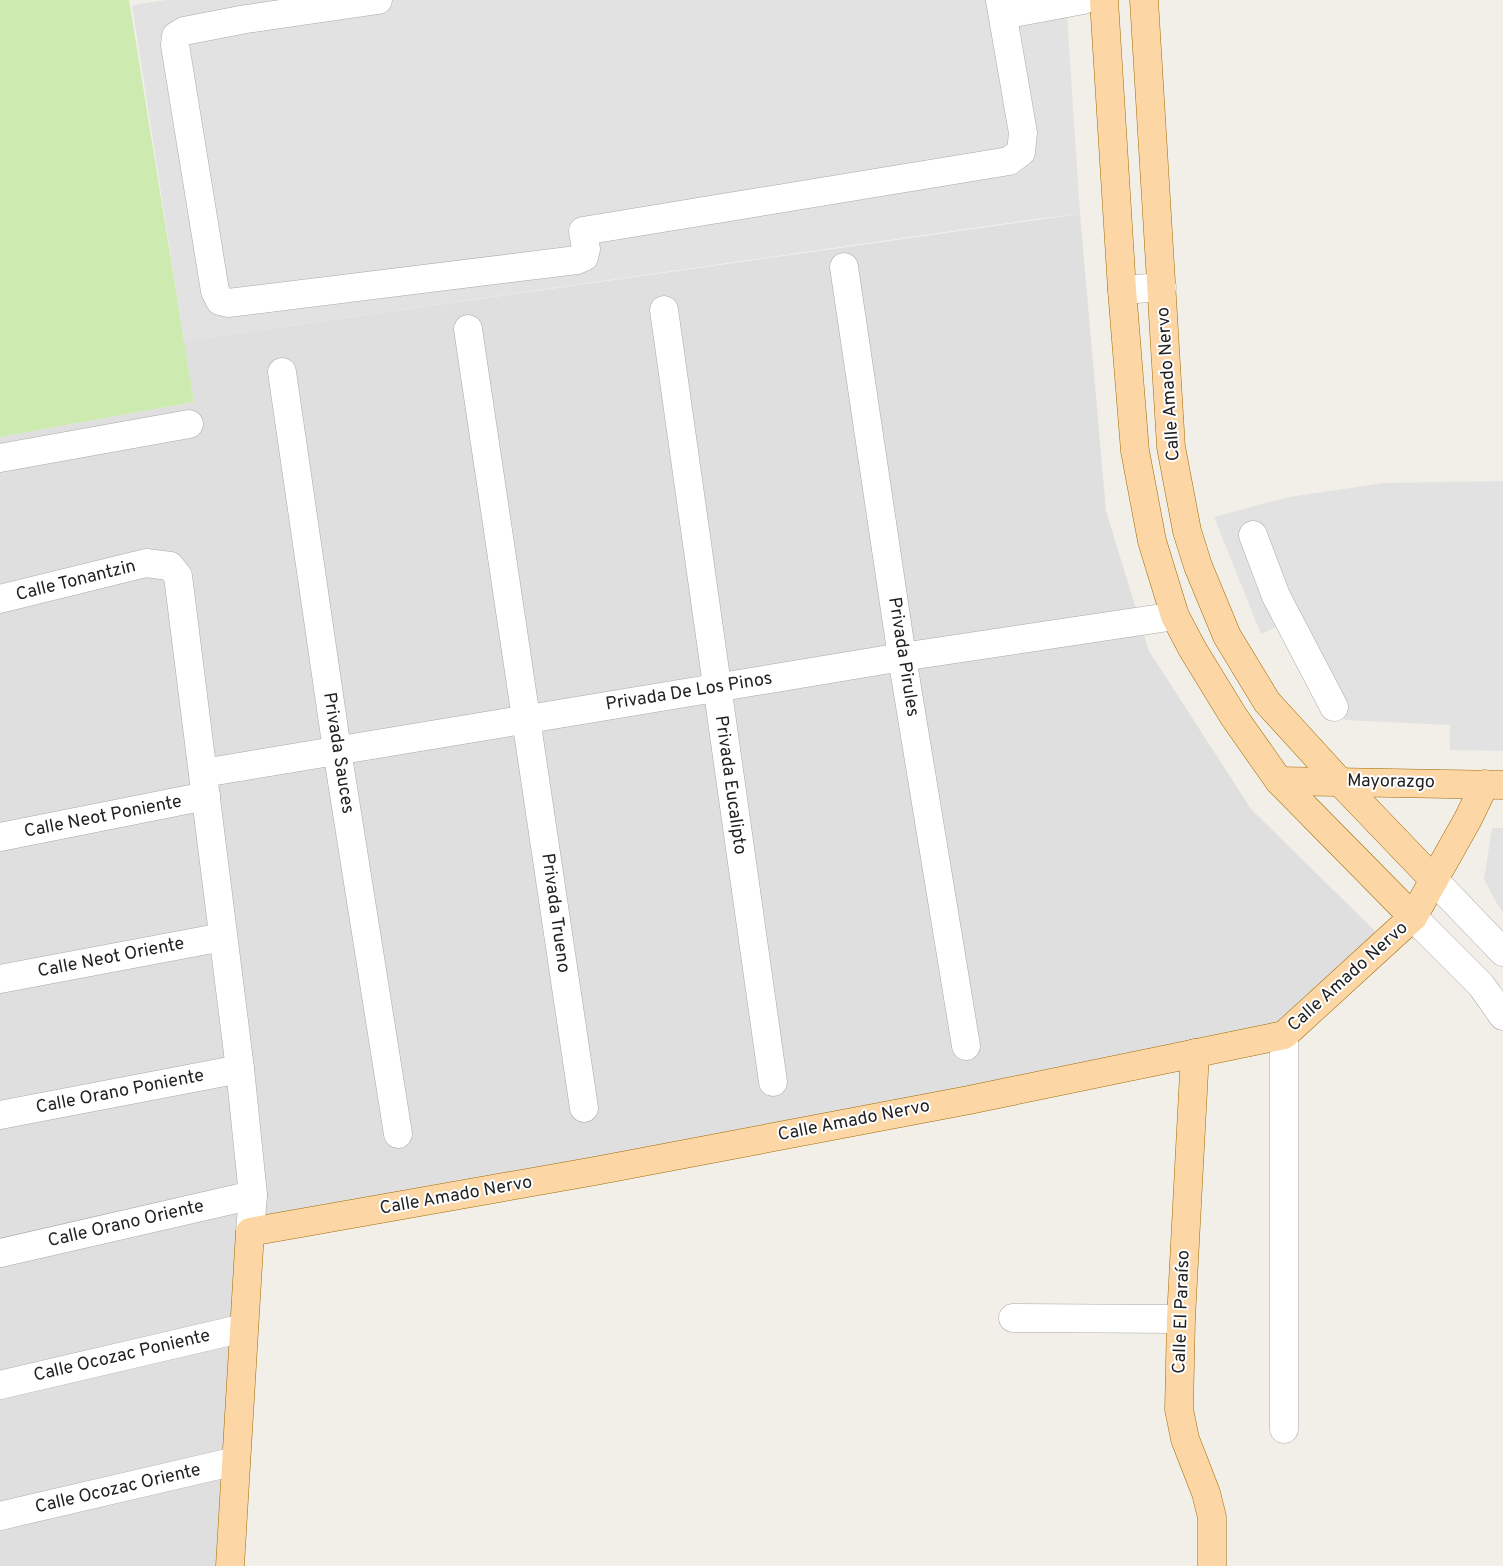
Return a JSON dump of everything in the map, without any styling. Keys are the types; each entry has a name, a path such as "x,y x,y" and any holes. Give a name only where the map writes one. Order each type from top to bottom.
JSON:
{"main road":[{"name":"Calle Amado Nervo","path":"1104,0 1122,290 1135,451 1152,541 1175,616 1193,650 1234,717 1279,781 1413,917"},
{"name":"Calle Amado Nervo","path":"250,1232 624,1166 969,1100 1284,1035 1413,917 1434,880 1267,702 1227,636 1198,566 1187,531 1171,448 1144,0"},
{"name":"Mayorazgo","path":"1279,781 1494,784"},
{"path":"1434,880 1494,784"},
{"name":"Calle El Paraíso","path":"1195,1053 1179,1409 1185,1438 1206,1493 1212,1517 1212,1566"},
{"path":"230,1566 250,1232"}],"street":[{"path":"378,0 246,19 184,31 176,36 175,44 215,291 220,301 228,303 577,260 584,257 586,249 583,230 1009,161 1021,152 1023,133 1002,8 1083,0"},
{"name":"Privada Pirules","path":"844,268 902,657 966,1046"},
{"path":"1122,290 1162,287"},
{"name":"Privada Eucalipto","path":"664,310 773,1082"},
{"path":"468,329 527,719"},
{"name":"Privada Sauces","path":"282,372 337,750 398,1134"},
{"path":"0,458 189,424"},
{"path":"1253,535 1276,596 1334,707"},
{"name":"Calle Tonantzin","path":"0,599 146,564 170,566 178,576 204,784"},
{"name":"Privada De Los Pinos","path":"204,784 337,750 902,657 1175,616"},
{"name":"Privada Trueno","path":"527,719 584,1108"},
{"path":"204,784 240,1069 252,1195 250,1232"},
{"name":"Calle Neot Poniente","path":"0,837 204,784"},
{"path":"1434,880 1503,952"},
{"path":"1413,917 1481,984 1503,1016"},
{"name":"Calle Neot Oriente","path":"0,979 223,937"},
{"path":"1284,1035 1284,1429"},
{"name":"Calle Orano Poniente","path":"0,1116 240,1069"},
{"name":"Calle Orano Oriente","path":"0,1253 252,1195"},
{"path":"1012,1318 1182,1319"},
{"name":"Calle Ocozac Poniente","path":"0,1385 244,1328"},
{"name":"Calle Ocozac Oriente","path":"0,1516 236,1461"}],"shaded area":[{"path":"166,0 1066,0 1080,214 184,341 132,5"},
{"path":"1080,214 1106,511 1149,651 1251,809 1378,934 1284,1035 250,1232 230,1566 0,1566 0,437 194,402 184,341"},
{"path":"1503,481 1503,751 1450,750 1450,725 1345,720 1285,623 1261,634 1214,517 1289,497 1384,483"},
{"path":"1492,828 1503,828 1503,912 1484,879"}],"green space":[{"path":"0,0 129,0 194,402 0,437"}]}
